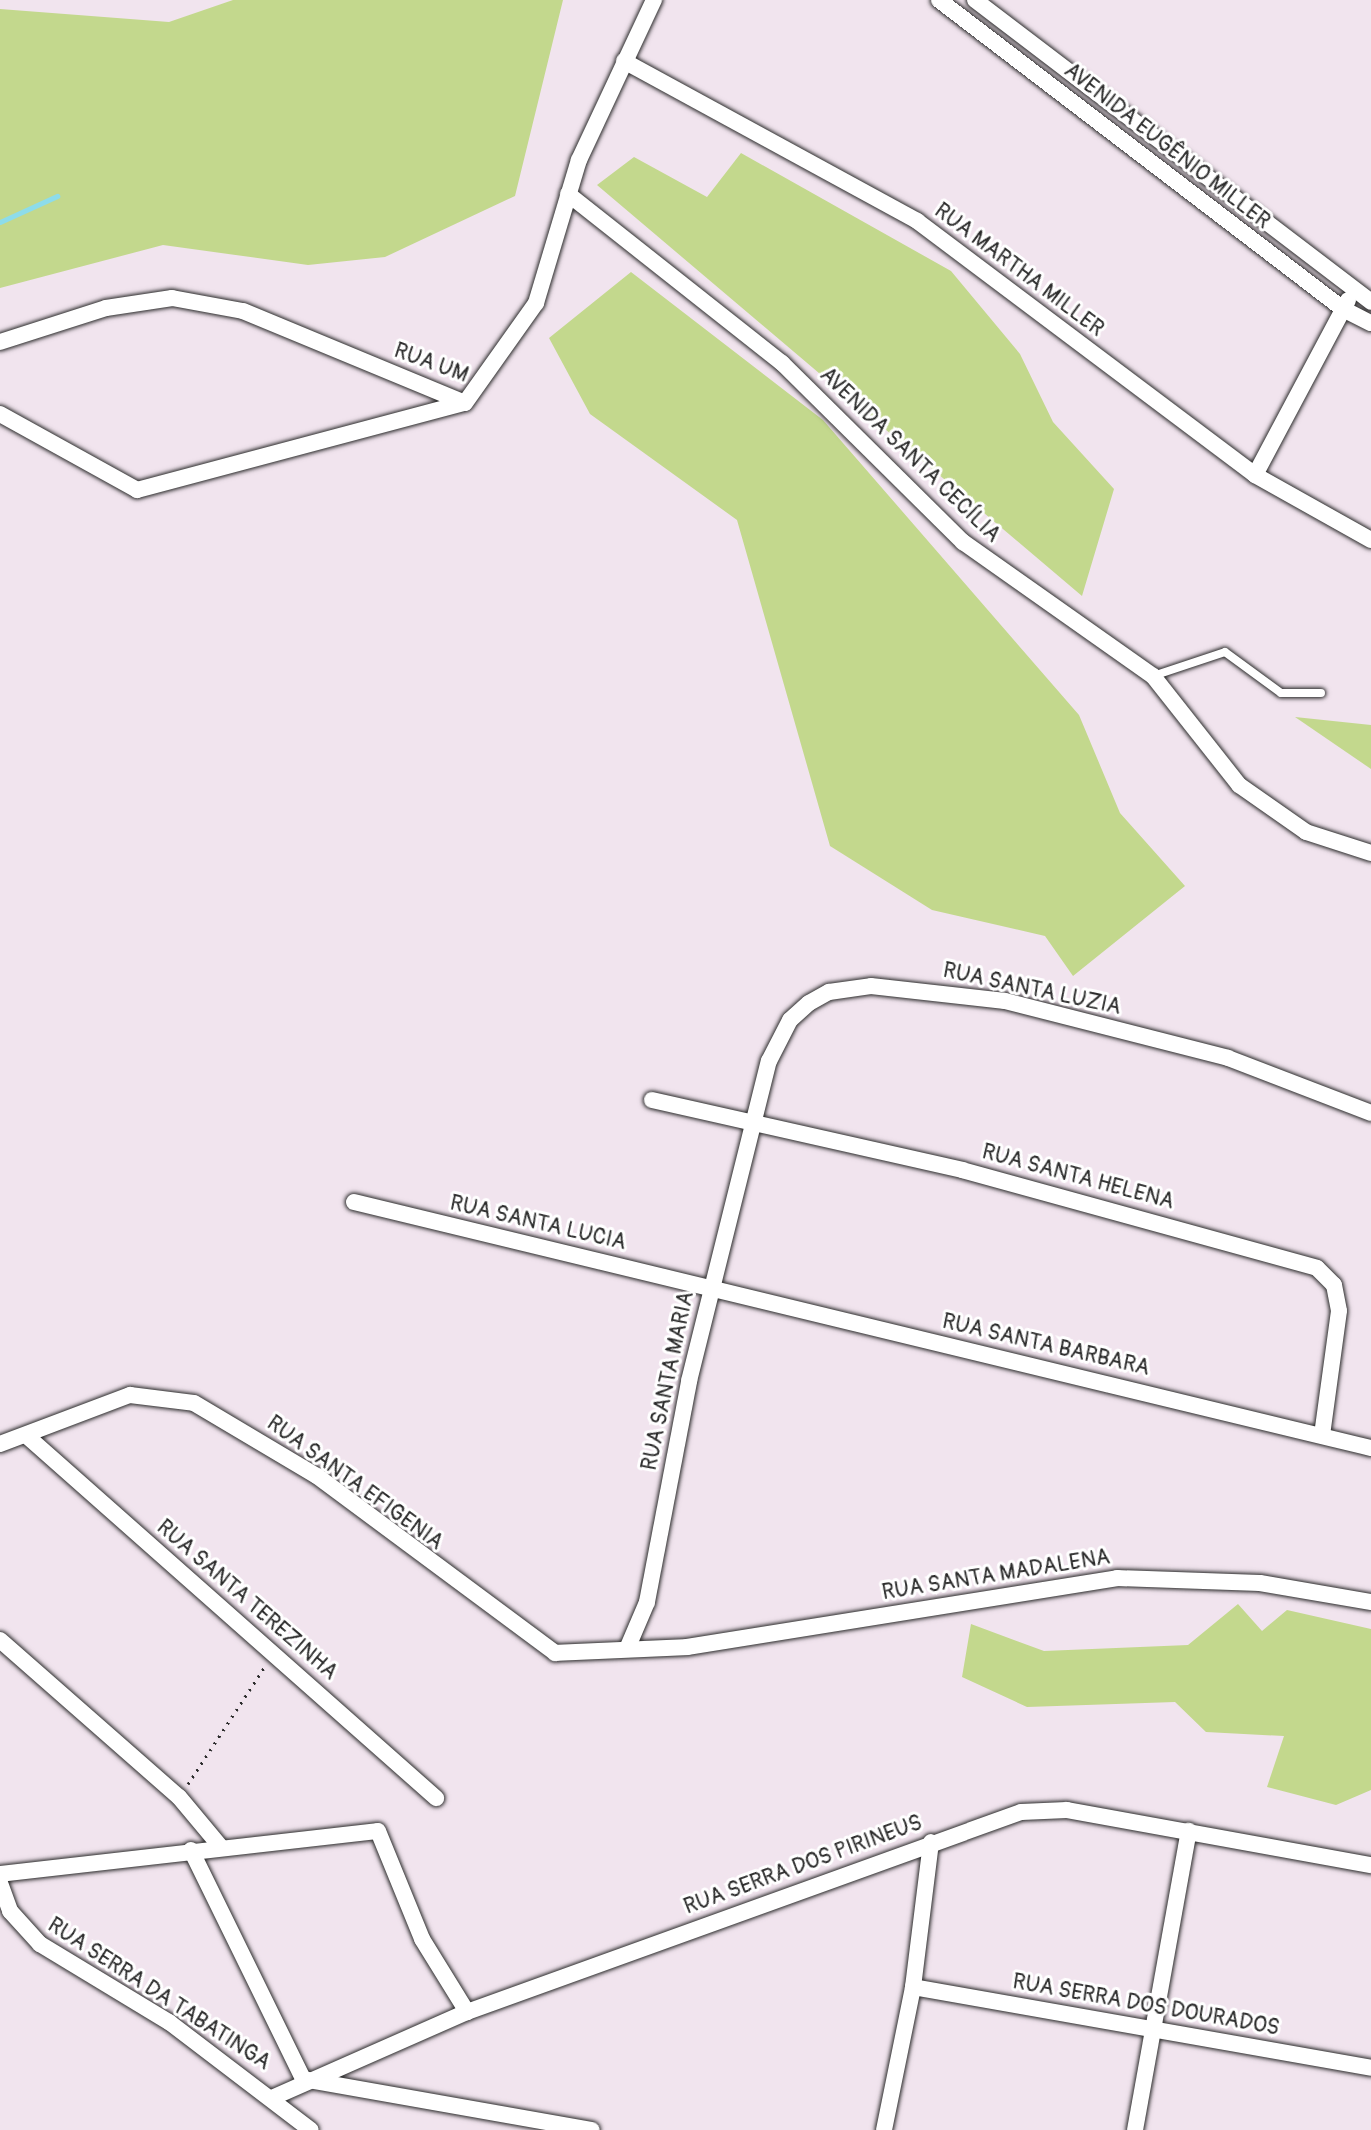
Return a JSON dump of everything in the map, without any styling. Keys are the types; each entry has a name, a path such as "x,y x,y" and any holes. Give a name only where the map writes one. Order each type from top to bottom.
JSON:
{"street":[{"name":"RUA UM","path":"0,342 106,308 172,298 243,311 465,403 536,303 568,194 624,61 654,0"},
{"name":"AVENIDA EUGÊNIO MILLER","path":"939,0 1343,309 1371,323"},
{"name":"AVENIDA EUGÊNIO MILLER","path":"975,0 1351,293 1371,302"},
{"name":"RUA MARTHA MILLER","path":"624,61 929,229 1255,475 1371,540"},
{"name":"AVENIDA SANTA CECÍLIA","path":"568,194 782,363 963,542 1153,676 1239,785 1306,832 1371,853"},
{"path":"1255,475 1351,293"},
{"path":"0,414 137,490 465,403"},
{"name":"RUA SANTA LUZIA","path":"752,1121 775,1043 790,1020 829,992 871,986 1005,1001 1228,1058 1371,1113"},
{"name":"RUA SANTA HELENA","path":"652,1100 962,1170 1317,1268 1334,1285 1339,1311 1322,1435"},
{"name":"RUA SANTA MARIA","path":"627,1649 647,1602 711,1289 752,1121"},
{"name":"RUA SANTA LUCIA","path":"354,1202 711,1289"},
{"name":"RUA SANTA BARBARA","path":"711,1289 1371,1448"},
{"name":"RUA SANTA EFIGENIA","path":"0,1444 28,1437 130,1395 194,1403 317,1476 555,1653 627,1649"},
{"name":"RUA SANTA TEREZINHA","path":"28,1437 436,1798"},
{"name":"RUA SANTA MADALENA","path":"627,1649 687,1647 1117,1578 1260,1583 1371,1602"},
{"path":"0,1640 179,1797 220,1846"},
{"name":"RUA SERRA DOS PIRINEUS","path":"274,2097 303,2079 467,2012 931,1842 1046,1809 1189,1831 1371,1865"},
{"path":"0,1874 334,1831 378,1831 422,1939 467,2012"},
{"path":"1135,2130 1150,2027 1189,1831"},
{"path":"884,2130 913,1987 931,1842"},
{"path":"191,1850 303,2079 592,2130"},
{"name":"RUA SERRA DA TABATINGA","path":"0,1883 10,1911 40,1944 169,2022 274,2097 311,2130"},
{"name":"RUA SERRA DOS DOURADOS","path":"913,1987 1371,2068"}],"lane":[{"path":"1153,676 1225,652 1281,693 1321,693"}],"path":[{"path":"179,1797 275,1653"}],"green space":[{"path":"233,0 563,0 515,196 385,257 308,265 163,245 0,288 0,9 169,22"},
{"path":"741,153 951,271 1020,354 1053,422 1114,489 1082,596 597,185 634,157 707,197"},
{"path":"631,272 823,420 1079,715 1120,813 1185,886 1073,976 1045,936 932,910 830,846 737,520 590,414 549,338"},
{"path":"1295,717 1371,725 1371,769"},
{"path":"1238,1604 1262,1631 1287,1610 1371,1629 1371,1790 1336,1805 1267,1787 1284,1736 1206,1732 1175,1702 1027,1707 962,1677 971,1624 1044,1651 1188,1645"}],"waterway":[{"path":"0,222 57,196"}]}
